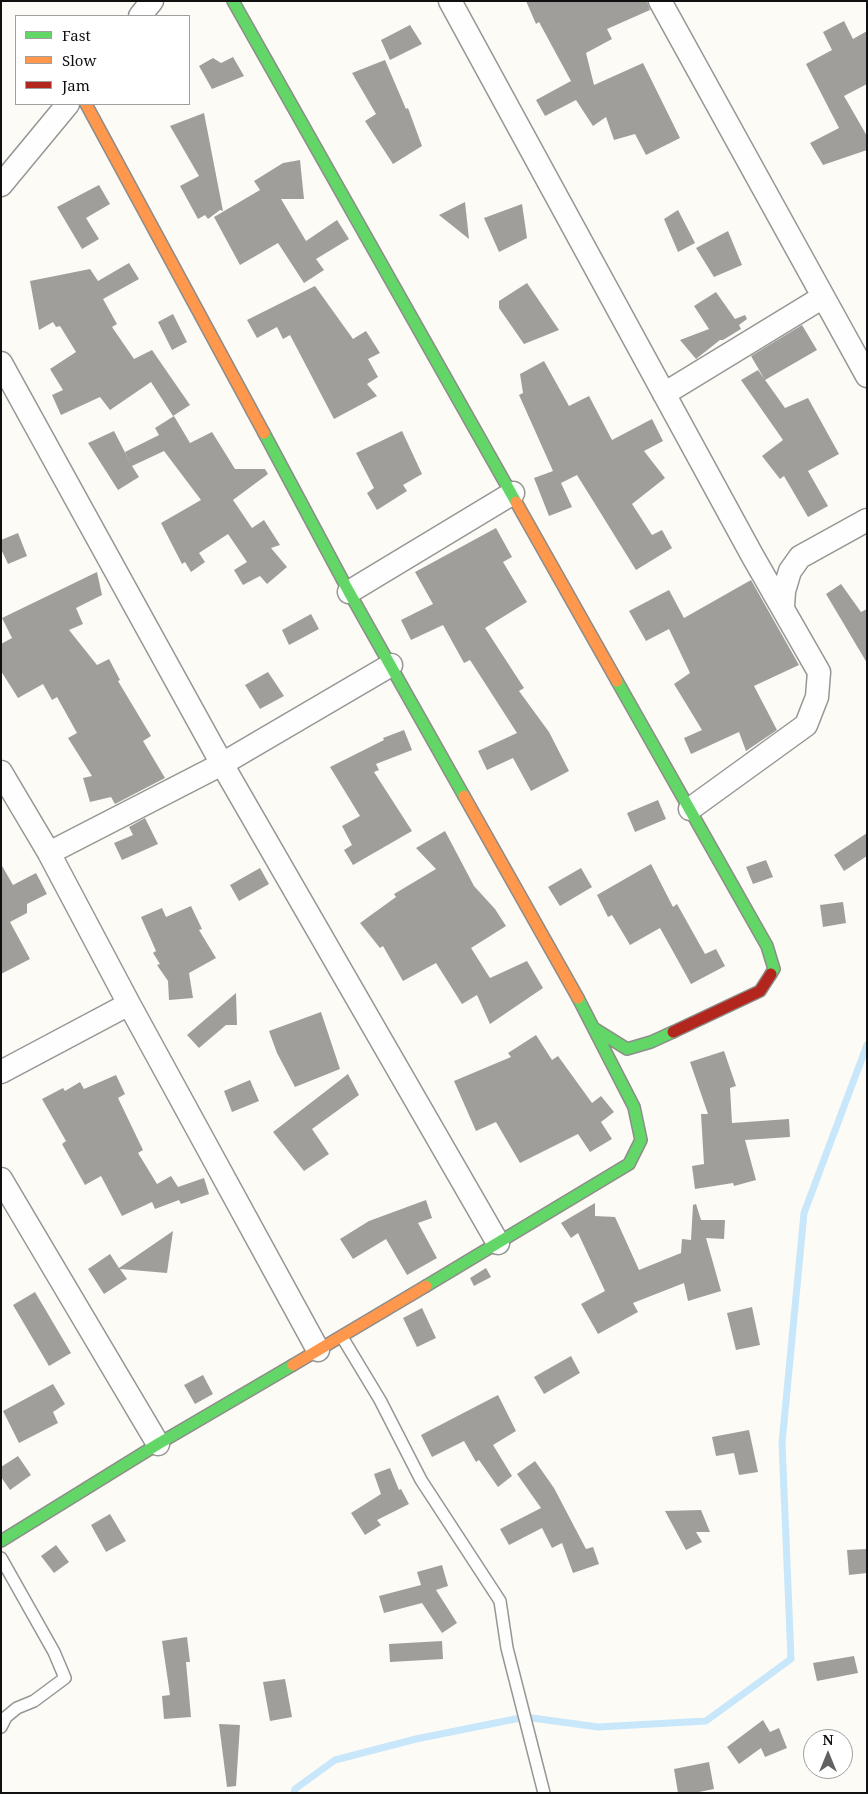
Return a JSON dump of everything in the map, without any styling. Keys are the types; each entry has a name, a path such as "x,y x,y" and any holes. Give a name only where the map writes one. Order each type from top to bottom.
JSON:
{"street":[{"path":"141,15 152,1"},
{"path":"233,1 767,946 774,969 760,991 651,1042 627,1049 595,1029"},
{"path":"450,1 752,555 819,672 814,711 806,725 690,809"},
{"path":"660,1 867,376"},
{"path":"1,185 67,105"},
{"path":"1,1542 158,1444 342,1337 629,1164 641,1140 634,1107 595,1029 349,592 87,105"},
{"path":"664,394 823,297"},
{"path":"1,363 222,764 498,1243"},
{"path":"349,592 512,493"},
{"path":"783,607 784,591 790,571 800,557 867,520"},
{"path":"50,853 222,764 391,665"},
{"path":"1,772 50,853 129,1004 318,1350"},
{"path":"1,1072 129,1004"},
{"path":"1,1179 158,1444"}],"lane":[{"path":"342,1337 380,1400 421,1480 500,1601 507,1648 544,1793"},
{"path":"1,1558 54,1652 65,1678 42,1696 16,1708 6,1717 1,1727"}],"building":[{"path":"526,1 647,1 650,10 607,29 612,39 586,53 594,85 643,63 680,138 646,155 635,134 614,140 606,117 593,126 576,100 545,116 536,100 571,81 539,22 536,24"},
{"path":"844,21 853,39 867,31 867,84 844,96 867,136 867,150 823,165 810,143 839,128 806,64 832,50 823,32"},
{"path":"410,25 422,44 390,60 381,40"},
{"path":"233,57 244,76 212,89 199,66 213,58 221,63"},
{"path":"385,60 406,109 408,108 422,146 393,164 365,121 376,114 352,73"},
{"path":"204,113 223,211 220,210 208,219 205,215 198,219 180,186 199,176 170,126"},
{"path":"300,160 304,199 281,199 306,241 337,220 349,239 316,259 324,270 304,283 278,243 240,265 214,217 260,190 254,181 283,163"},
{"path":"99,185 110,204 86,218 99,239 82,249 57,207"},
{"path":"465,202 469,239 439,215"},
{"path":"522,204 527,238 499,252 484,218"},
{"path":"678,210 695,243 678,252 664,219"},
{"path":"728,231 742,265 714,277 696,248"},
{"path":"129,263 139,279 103,299 117,324 112,327 134,359 152,350 190,405 173,416 151,382 110,410 100,397 61,415 52,395 63,390 50,369 76,352 60,326 56,327 53,322 39,330 30,281 90,269 98,281"},
{"path":"527,283 559,330 524,344 499,308 499,301"},
{"path":"315,286 353,339 366,331 380,353 368,359 378,377 367,384 377,396 334,419 290,335 283,339 277,327 257,338 247,320"},
{"path":"716,292 735,319 745,315 747,319 739,325 741,329 720,340 696,359 680,340 709,329 694,306"},
{"path":"173,314 187,342 172,350 158,322"},
{"path":"802,325 817,350 765,380 751,356"},
{"path":"544,361 569,406 589,396 612,440 652,419 663,441 644,451 665,478 632,504 652,535 662,530 672,548 636,570 577,475 561,483 572,507 549,516 534,478 553,471 519,395 523,393 520,374"},
{"path":"758,370 785,408 808,398 839,454 808,471 828,506 808,517 784,476 780,479 762,456 783,440 741,380"},
{"path":"174,416 190,443 212,432 235,469 265,469 268,474 233,500 252,528 264,520 280,545 271,548 287,567 267,584 260,576 243,585 234,570 247,562 228,534 199,553 205,562 191,572 185,562 182,564 161,523 201,500 164,451 132,466 125,452 159,435 155,428"},
{"path":"114,431 139,477 118,490 88,443"},
{"path":"402,431 422,474 403,485 407,491 377,510 367,493 374,488 356,453"},
{"path":"496,528 512,557 503,562 527,602 485,628 524,688 519,691 549,732 569,771 531,791 513,758 487,770 478,751 517,733 470,660 464,663 443,625 411,640 401,620 433,604 415,572"},
{"path":"18,533 27,556 8,564 1,549 1,540"},
{"path":"97,572 102,595 76,608 83,624 69,630 97,665 109,659 120,680 118,681 151,736 143,741 165,778 115,804 111,797 90,802 83,778 92,776 68,738 77,733 57,697 52,700 43,684 18,698 1,671 1,644 12,638 2,618"},
{"path":"751,580 799,665 754,686 777,730 746,751 739,732 691,754 684,738 702,730 674,684 690,673 669,629 646,641 629,611 669,590 684,618"},
{"path":"841,584 861,612 867,609 867,663 826,594"},
{"path":"311,614 319,629 289,645 282,630"},
{"path":"268,672 284,696 260,709 245,685"},
{"path":"404,730 412,750 376,764 379,770 374,772 412,831 353,865 344,850 352,845 342,826 360,816 330,767 384,740 383,738"},
{"path":"658,800 666,819 635,832 627,813"},
{"path":"145,818 158,844 122,860 114,843 133,835 129,827"},
{"path":"445,831 474,886 495,909 506,926 471,948 490,978 527,961 543,988 490,1024 477,995 462,1004 436,963 403,981 383,946 380,948 360,923 396,897 394,894 436,869 416,848"},
{"path":"867,833 867,856 844,871 834,855"},
{"path":"766,860 773,877 753,884 746,867"},
{"path":"1,864 13,885 36,873 47,894 27,904 27,913 10,922 30,959 1,974"},
{"path":"651,864 673,907 677,904 705,954 716,949 725,966 691,984 660,928 630,945 612,915 608,917 597,895"},
{"path":"260,868 269,884 239,901 230,885"},
{"path":"581,868 592,887 560,906 548,887"},
{"path":"843,902 846,923 823,927 820,905"},
{"path":"191,906 202,929 199,930 216,958 189,973 193,998 169,1000 168,981 157,965 160,964 153,953 156,951 141,917 162,908 166,917"},
{"path":"236,993 237,1025 226,1025 199,1048 187,1035"},
{"path":"321,1012 340,1069 295,1087 277,1053 269,1031"},
{"path":"536,1035 552,1060 558,1056 592,1103 601,1096 614,1112 601,1122 612,1139 590,1152 578,1134 520,1163 496,1122 476,1131 454,1081 511,1057 508,1053"},
{"path":"724,1051 736,1086 730,1088 732,1123 789,1119 790,1137 745,1140 756,1180 734,1186 733,1183 695,1189 692,1166 704,1164 701,1114 708,1114 690,1062"},
{"path":"348,1074 359,1095 312,1129 329,1154 304,1171 273,1132"},
{"path":"116,1075 125,1094 118,1098 143,1150 138,1153 157,1184 171,1176 178,1187 204,1178 209,1194 181,1204 179,1200 155,1209 152,1202 122,1216 101,1176 85,1185 62,1144 66,1141 42,1099 63,1088 65,1091 80,1082 84,1089"},
{"path":"250,1080 259,1101 232,1112 224,1091"},
{"path":"426,1200 432,1218 418,1223 437,1258 407,1275 386,1239 353,1259 340,1239 369,1221"},
{"path":"595,1203 595,1216 615,1217 639,1270 681,1253 682,1239 691,1240 693,1205 696,1204 701,1220 725,1220 724,1239 706,1238 721,1291 688,1301 684,1283 633,1303 638,1312 598,1334 581,1304 605,1291 578,1233 571,1238 561,1223"},
{"path":"173,1231 167,1273 120,1269 127,1279 104,1294 88,1269 110,1254 119,1268"},
{"path":"486,1268 491,1277 474,1286 470,1278"},
{"path":"35,1292 71,1353 49,1366 13,1305"},
{"path":"752,1307 760,1345 736,1350 727,1313"},
{"path":"422,1308 436,1338 417,1347 403,1318"},
{"path":"571,1356 580,1373 544,1394 534,1377"},
{"path":"203,1375 213,1394 195,1404 184,1385"},
{"path":"53,1384 65,1404 53,1412 58,1423 19,1443 3,1411"},
{"path":"498,1395 516,1431 493,1445 512,1476 498,1487 479,1460 476,1462 464,1441 432,1457 421,1435"},
{"path":"749,1430 758,1472 739,1475 734,1453 716,1456 712,1437"},
{"path":"18,1456 31,1475 10,1490 1,1477 1,1467"},
{"path":"535,1461 554,1488 586,1549 593,1547 599,1564 573,1573 562,1543 552,1548 542,1528 509,1545 500,1529 541,1508 517,1474"},
{"path":"390,1468 399,1490 401,1489 409,1504 377,1520 381,1525 365,1535 351,1513 381,1494 374,1474"},
{"path":"701,1510 710,1532 696,1532 702,1542 686,1550 665,1511"},
{"path":"110,1514 126,1541 106,1552 91,1525"},
{"path":"56,1545 69,1562 54,1573 41,1556"},
{"path":"867,1549 867,1573 849,1575 847,1550"},
{"path":"442,1565 448,1586 436,1590 457,1623 442,1633 422,1603 384,1613 379,1596 421,1585 417,1572"},
{"path":"187,1637 190,1662 186,1662 191,1717 164,1719 162,1696 170,1695 162,1641"},
{"path":"442,1641 443,1659 390,1662 389,1644"},
{"path":"854,1656 858,1673 817,1681 813,1663"},
{"path":"285,1679 292,1717 270,1721 263,1682"},
{"path":"763,1720 770,1732 779,1728 787,1748 765,1757 761,1748 739,1764 727,1747"},
{"path":"219,1724 240,1725 236,1786 227,1787"},
{"path":"709,1762 714,1789 694,1793 678,1793 674,1769"}],"waterway":[{"path":"294,1793 295,1789 335,1760 416,1739 525,1717 598,1727 706,1721 791,1659 782,1443 804,1213 867,1045"}],"traffic: fast":[{"path":"233,1 516,502"},
{"path":"264,433 349,592 464,796"},
{"path":"617,681 767,946 774,969 771,974"},
{"path":"426,1286 629,1164 641,1140 634,1107 578,998"},
{"path":"595,1029 627,1049 651,1042 673,1032"},
{"path":"1,1541 158,1444 293,1365"}],"traffic: slow":[{"path":"87,105 264,433"},
{"path":"516,502 617,681"},
{"path":"464,796 578,998"},
{"path":"293,1365 426,1286"}],"traffic: jam":[{"path":"673,1032 760,991 771,974"}]}
